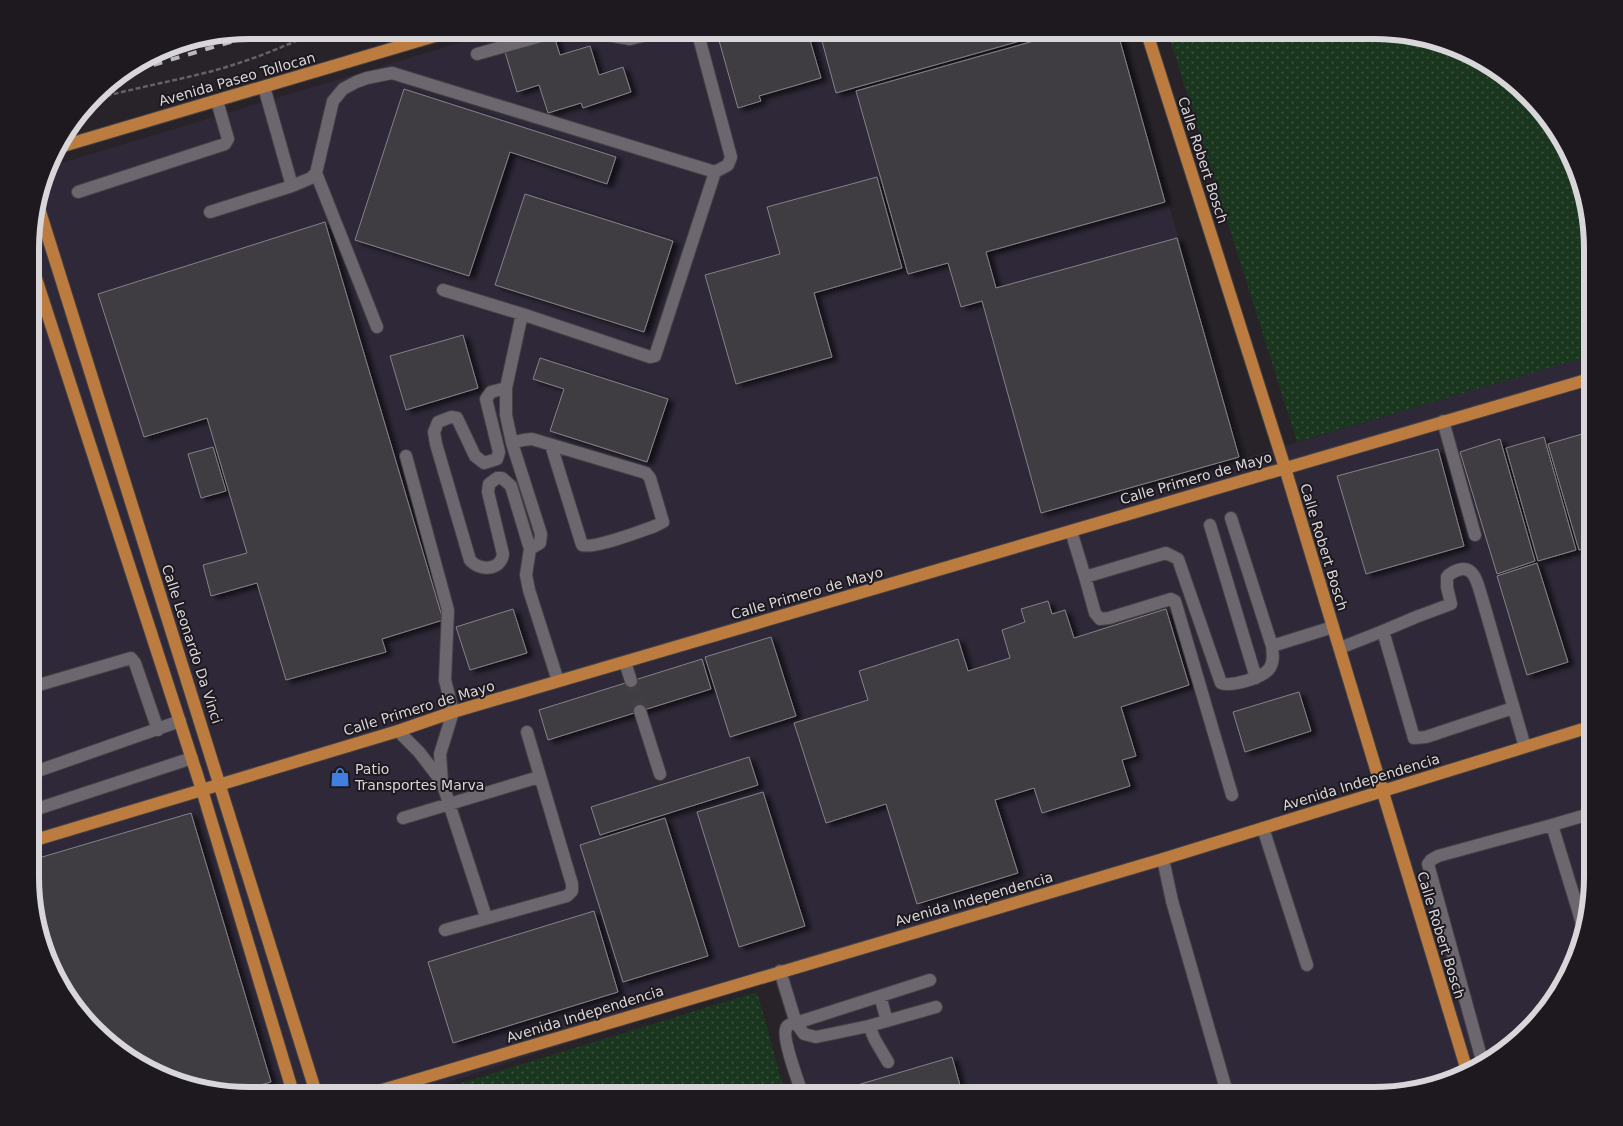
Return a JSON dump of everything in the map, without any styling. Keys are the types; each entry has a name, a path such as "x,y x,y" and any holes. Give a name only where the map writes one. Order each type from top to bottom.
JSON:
{"main road":[{"name":"Avenida Paseo Tollocan","path":"66,145 425,39"},
{"name":"Calle Robert Bosch","path":"1149,39 1285,468 1466,1067"},
{"name":"Calle Leonardo Da Vinci","path":"42,215 314,1087"},
{"path":"39,288 192,758 291,1087"},
{"name":"Calle Primero de Mayo","path":"39,839 453,712 1584,380"},
{"name":"Avenida Independencia","path":"392,1087 1162,859 1584,729"}],"lane":[{"path":"477,54 531,39"},
{"path":"443,290 650,357 655,356 715,172 728,165 731,157 699,39"},
{"path":"210,212 292,186 311,178 316,173 333,100 344,89 356,82 392,73 715,172"},
{"path":"264,87 292,186"},
{"path":"78,192 225,144 228,139 217,101"},
{"path":"316,173 376,327"},
{"path":"522,314 506,388 506,416 512,443 541,534 540,543 530,549"},
{"path":"506,388 491,392 486,399 498,452 497,459 487,463 480,462 469,446 459,421 455,417 438,422 434,432 436,444 470,560 478,567 484,568 499,564 504,554 488,492 489,484 496,478 502,478 511,486 530,549 526,575 529,590 558,681"},
{"path":"1443,422 1475,535"},
{"path":"512,443 528,439 551,445 646,473 650,478 662,522 599,544 582,545 551,445"},
{"path":"406,456 448,610 445,680 453,712 440,754 442,782 486,917"},
{"path":"1085,577 1163,554 1170,554 1178,559 1180,564 1221,683 1229,685 1256,678 1269,669 1272,663 1272,646 1231,518"},
{"path":"1210,525 1256,678"},
{"path":"1071,531 1095,612 1100,619 1171,599 1175,601 1232,795"},
{"path":"1340,648 1451,604 1447,577 1450,573 1462,569 1471,570 1482,598 1525,747"},
{"path":"1272,646 1333,627"},
{"path":"1382,631 1414,738 1426,737 1513,708"},
{"path":"39,684 131,658 135,663 158,730"},
{"path":"625,662 630,681"},
{"path":"640,712 660,774"},
{"path":"39,771 180,721"},
{"path":"398,730 419,752 442,782"},
{"path":"445,930 486,917 567,896 572,891 572,884 527,732"},
{"path":"39,808 192,758"},
{"path":"403,818 539,776"},
{"path":"1481,1058 1443,926 1428,864 1438,856 1584,815"},
{"path":"1552,825 1582,903"},
{"path":"1263,828 1308,965"},
{"path":"1162,859 1172,901 1225,1087"},
{"path":"780,971 796,1023 804,1034 816,1037 869,1026 936,1007"},
{"path":"800,1087 786,1040 785,1030 788,1025 930,980"},
{"path":"880,996 887,1021"},
{"path":"869,1026 874,1040 888,1062"}],"path":[{"path":"104,97 216,70 278,49 300,39"}],"shaded area":[{"path":"472,39 1119,39 1245,458 1584,357 1584,891 1577,932 1563,970 1549,994 1532,1016 1513,1035 1491,1052 1467,1066 1442,1076 1388,1087 807,1087 773,975 434,1087 235,1087 194,1080 156,1066 132,1052 110,1035 91,1016 74,994 60,970 50,945 39,891 39,235 46,194 56,164"}],"green space":[{"path":"1170,39 1388,39 1442,50 1467,60 1491,74 1523,100 1549,132 1563,156 1573,181 1584,235 1584,358 1297,442"},
{"path":"757,992 783,1087 448,1087"}],"building":[{"path":"545,39 555,39 560,55 590,46 599,75 623,67 631,92 583,108 581,103 548,113 539,85 517,92 505,52"},
{"path":"719,39 810,39 821,78 759,96 761,101 738,108"},
{"path":"821,39 928,39 929,41 936,39 1027,39 836,93"},
{"path":"1041,39 1120,39 1165,202 986,252 996,288 1177,238 1239,457 1041,513 982,301 961,307 948,263 908,274 856,91"},
{"path":"404,89 616,157 607,184 510,152 469,276 355,240"},
{"path":"877,177 902,268 814,293 832,357 736,384 705,275 780,254 767,207"},
{"path":"525,194 673,241 644,332 495,285"},
{"path":"325,222 443,620 382,639 386,652 286,680 257,583 211,596 203,565 247,553 207,418 144,437 98,294"},
{"path":"463,335 478,388 406,410 390,356"},
{"path":"540,358 668,399 647,462 550,431 564,389 533,379"},
{"path":"1584,433 1584,549 1579,550 1548,444"},
{"path":"1544,437 1576,550 1538,561 1506,448"},
{"path":"1500,439 1535,561 1497,574 1460,452"},
{"path":"213,447 226,491 201,498 188,454"},
{"path":"1438,449 1464,546 1366,574 1337,476"},
{"path":"1537,563 1568,662 1527,675 1497,576"},
{"path":"1048,601 1052,614 1065,610 1074,638 1166,609 1189,685 1121,707 1136,756 1122,760 1130,786 1042,813 1034,788 995,800 1018,873 917,904 886,804 826,823 794,723 868,700 859,671 958,639 968,671 1010,658 1002,630 1025,622 1021,609"},
{"path":"513,609 527,653 470,670 456,627"},
{"path":"771,637 796,716 730,737 705,657"},
{"path":"702,659 711,689 548,740 539,710"},
{"path":"1299,692 1311,731 1245,752 1233,712"},
{"path":"749,757 758,785 600,835 591,807"},
{"path":"763,792 805,926 739,947 697,812"},
{"path":"191,813 271,1082 253,1087 235,1087 181,1076 156,1066 132,1052 100,1026 74,994 60,970 50,945 39,891 39,858"},
{"path":"665,818 708,956 623,982 580,845"},
{"path":"594,911 618,992 453,1043 428,962"},
{"path":"952,1057 960,1087 850,1087"}],"tunnel":[{"path":"631,681 640,711"}],"railway":[{"path":"142,68 241,39"}],"place":[{"name":"Patio Transportes Marva","path":"340,777"}]}
